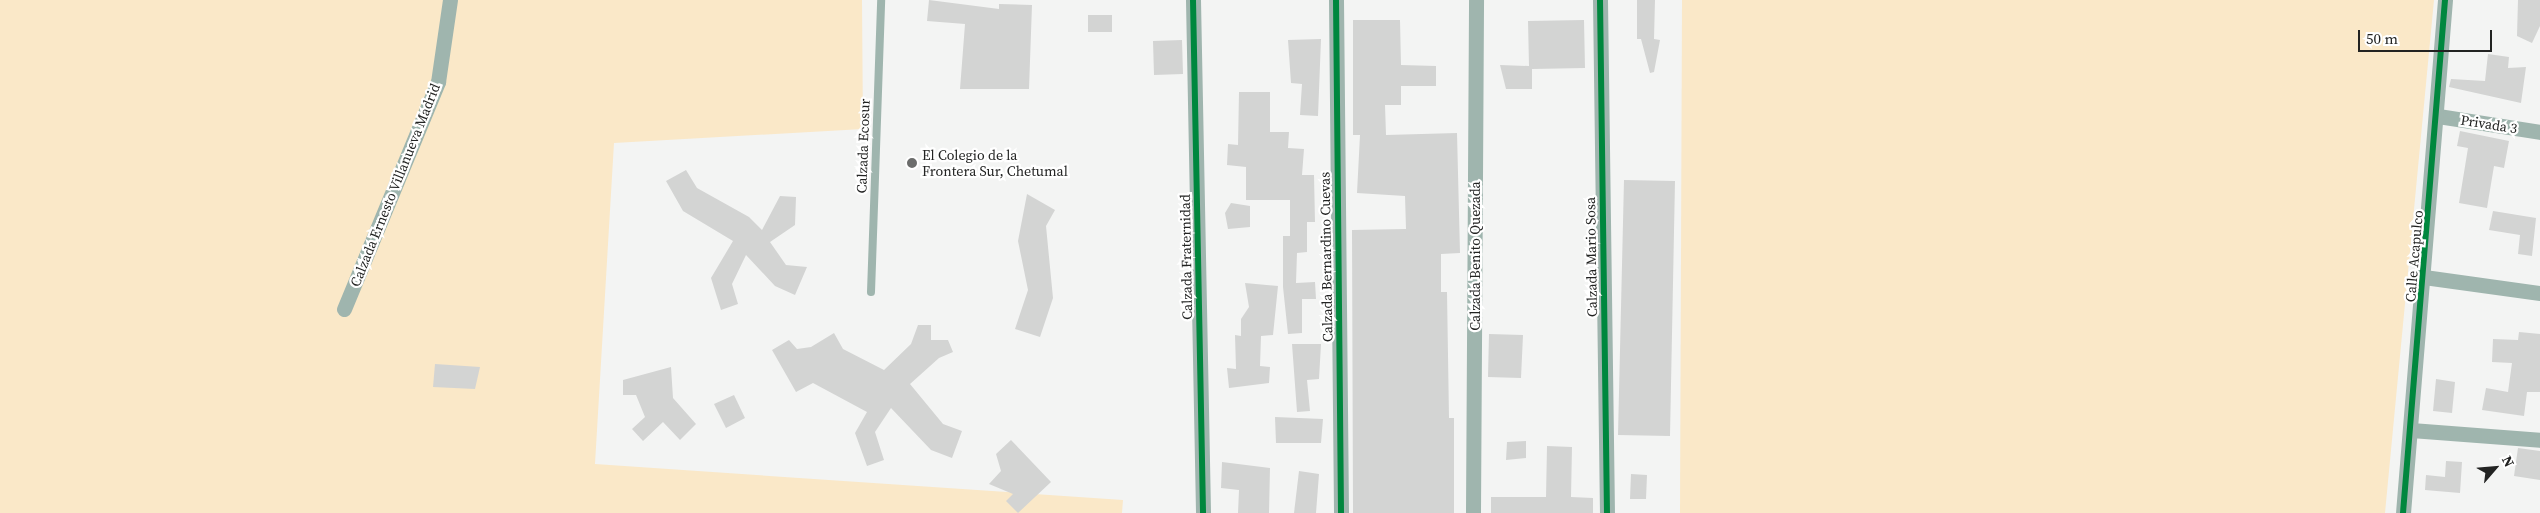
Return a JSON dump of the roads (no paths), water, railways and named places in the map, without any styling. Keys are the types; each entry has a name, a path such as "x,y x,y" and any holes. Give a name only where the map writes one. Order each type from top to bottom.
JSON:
{"street":[{"name":"Calzada Ernesto Villanueva Madrid","path":"344,309 438,82 450,0"},
{"name":"Calzada Fraternidad","path":"1193,0 1203,513"},
{"name":"Calzada Bernardino Cuevas","path":"1336,0 1341,513"},
{"name":"Calzada Benito Quezada","path":"1473,513 1476,0"},
{"name":"Calzada Mario Sosa","path":"1600,0 1608,513"},
{"name":"Calle Acapulco","path":"2403,513 2438,116 2445,0"},
{"name":"Privada 3","path":"2438,116 2540,132"},
{"path":"2424,277 2540,293"},
{"path":"2411,430 2540,440"}],"lane":[{"name":"Calzada Ecosur","path":"871,292 881,0"}],"place":[{"name":"El Colegio de la Frontera Sur, Chetumal","path":"912,163"}]}
